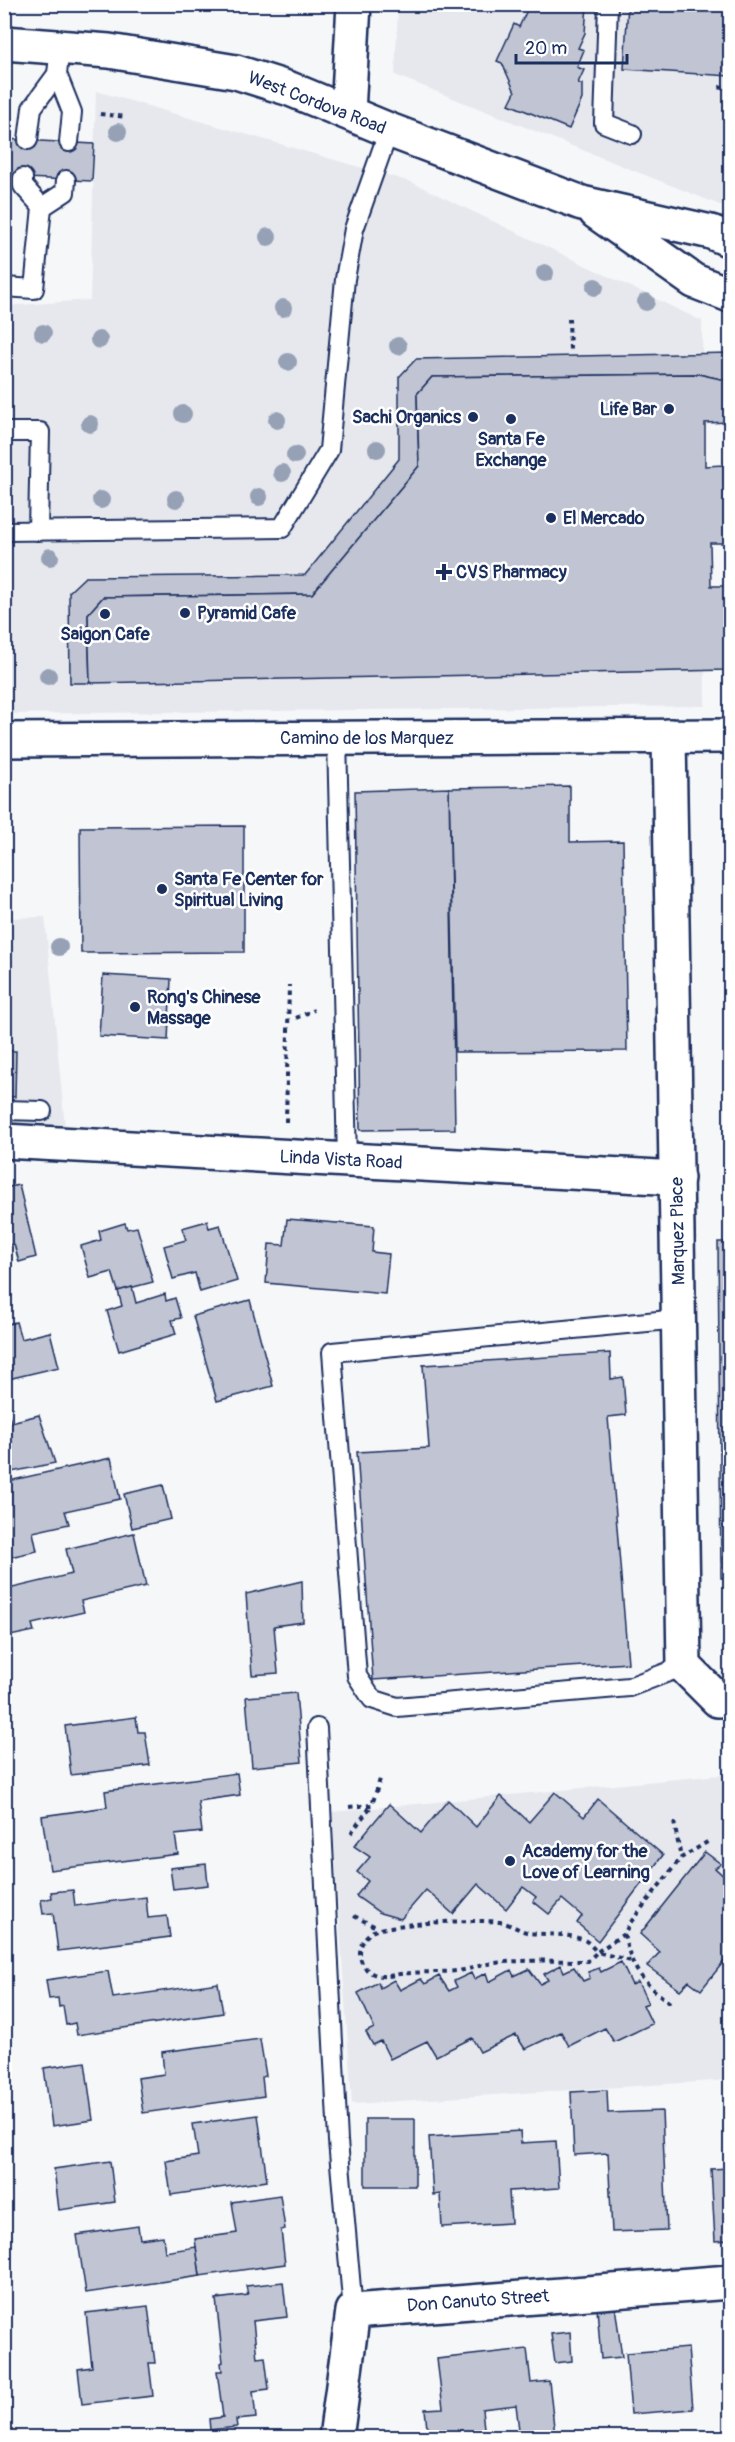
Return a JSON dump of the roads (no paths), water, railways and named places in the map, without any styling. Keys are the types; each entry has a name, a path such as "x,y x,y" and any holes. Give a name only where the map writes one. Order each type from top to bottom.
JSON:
{"street":[{"path":"348,112 354,4"},
{"name":"West Cordova Road","path":"4,43 59,61 109,51 236,72 290,89 389,130 582,203 711,232 730,240"},
{"name":"West Cordova Road","path":"582,203 694,281 730,295"},
{"name":"Marquez Place","path":"669,736 684,1666"},
{"name":"Camino de los Marquez","path":"4,740 730,736"},
{"name":"Linda Vista Road","path":"4,1141 677,1178"},
{"path":"684,1666 718,1700 730,1699"},
{"name":"Don Canuto Street","path":"353,2311 730,2282"},
{"path":"336,2438 353,2311"}],"lane":[{"path":"608,4 604,123 632,135"},
{"path":"28,140 32,108 59,61"},
{"path":"59,61 72,112 69,142"},
{"path":"4,531 282,528 329,450 345,279 354,229 389,130"},
{"path":"4,287 34,289 42,207 23,186 23,178"},
{"path":"42,207 65,192 66,180"},
{"path":"4,432 40,432 38,531"},
{"path":"337,738 347,1160"},
{"path":"4,1110 42,1111"},
{"path":"679,1319 333,1352 357,1676 372,1699 397,1707 629,1687 684,1666"},
{"path":"317,1728 338,2141 353,2311"}],"place":[{"name":"Life Bar","path":"669,409"},
{"name":"Sachi Organics","path":"473,417"},
{"name":"Santa Fe Exchange","path":"511,419"},
{"name":"El Mercado","path":"551,518"},
{"name":"CVS Pharmacy","path":"444,572"},
{"name":"Pyramid Cafe","path":"185,613"},
{"name":"Saigon Cafe","path":"105,614"},
{"name":"Santa Fe Center for Spiritual Living","path":"162,889"},
{"name":"Rong's Chinese Massage","path":"135,1007"},
{"name":"Academy for the Love of Learning","path":"510,1861"}]}
